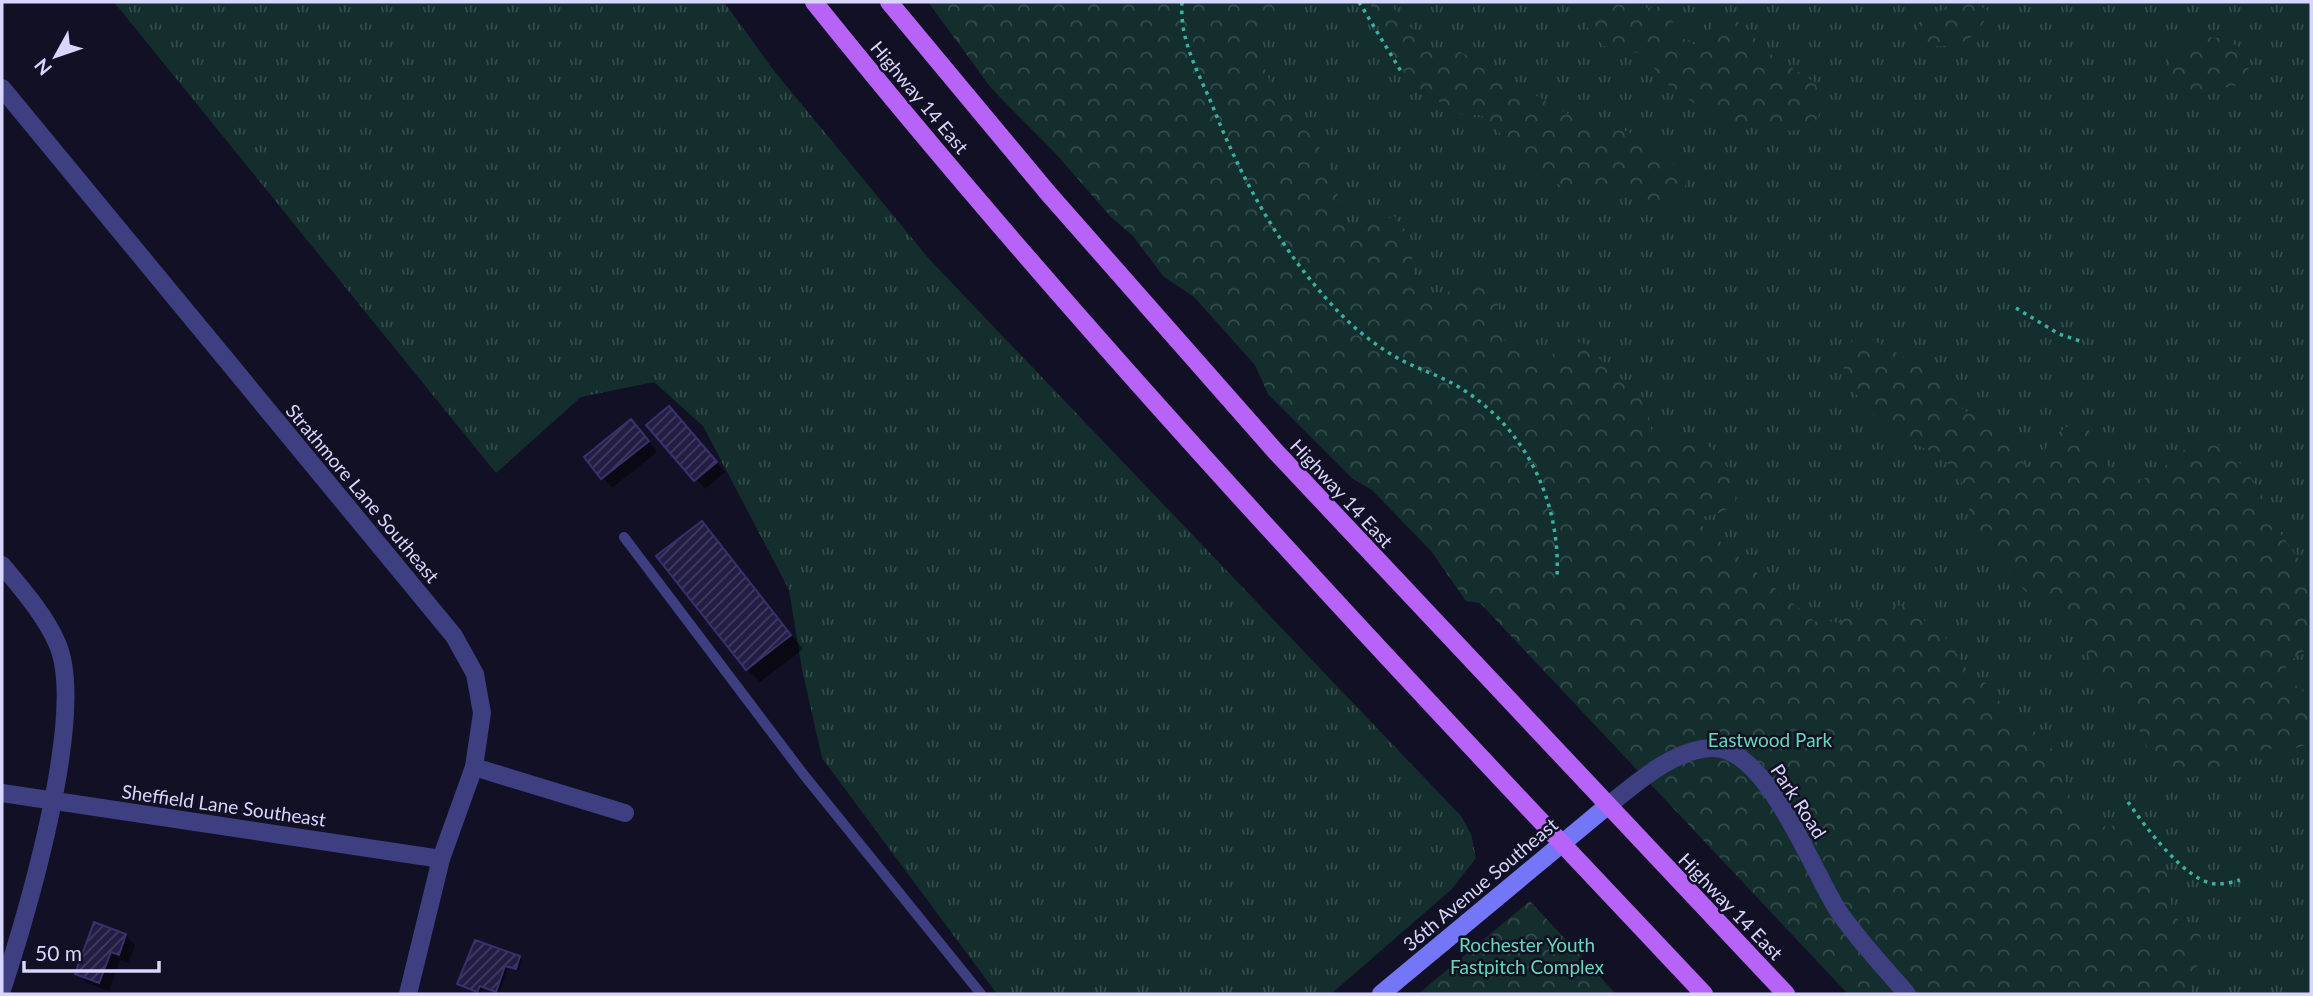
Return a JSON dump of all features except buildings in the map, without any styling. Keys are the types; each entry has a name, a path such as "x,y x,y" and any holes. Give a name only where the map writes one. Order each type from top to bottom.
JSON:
{"main road":[{"name":"Highway 14 East","path":"814,2 1129,372 1298,561 1704,994"},
{"name":"Highway 14 East","path":"889,2 1048,193 1183,349 1346,529 1606,807 1786,994"}],"street":[{"name":"Strathmore Lane Southeast","path":"2,88 454,636 475,674 482,713 474,767 441,859 408,994"},
{"path":"2,565 26,594 58,643 66,685 65,735 25,919 2,990"},
{"name":"Park Road","path":"1606,807 1685,754 1713,748 1744,761 1759,775 1784,809 1838,911 1907,994"},
{"path":"474,767 625,813"},
{"name":"Sheffield Lane Southeast","path":"2,793 441,859"},
{"name":"36th Avenue Southeast","path":"1381,994 1606,807"}],"lane":[{"path":"624,537 804,775 981,994"}],"path":[{"path":"1182,2 1184,35 1193,64 1238,169 1258,203 1333,306 1364,335 1395,356 1488,406 1509,429 1532,462 1551,511 1558,555 1557,577"},
{"path":"1359,2 1402,73"},
{"path":"2016,308 2059,334 2083,342"},
{"path":"2128,802 2160,846 2201,878 2217,884 2240,880"}],"green space":[{"path":"114,2 724,2 775,72 930,260 1461,816 1471,834 1476,858 1452,889 1331,994 997,994 822,758 802,669 789,590 703,426 654,382 581,397 496,473"},
{"name":"Eastwood Park","path":"928,2 1288,2 1274,14 1265,27 1261,40 1265,70 1289,114 1310,134 1321,150 1336,183 1338,208 1347,221 1357,230 1394,216 1410,236 1415,291 1425,300 1478,281 1496,299 1502,332 1512,348 1538,361 1578,342 1592,346 1607,370 1630,385 1647,405 1653,439 1672,439 1691,432 1717,453 1738,482 1735,503 1722,512 1694,519 1815,622 1819,619 1840,623 1855,608 1881,611 1901,605 1942,632 1969,673 1987,684 2010,716 2043,737 2062,763 2074,815 2094,827 2135,825 2159,854 2168,876 2174,913 2187,927 2200,932 2202,956 2189,983 2192,994 1848,994 1480,603 1466,601 1431,551 1372,490 1353,479 1268,394 1255,365 1194,297 1163,276 1133,236 1110,216 1057,155 991,88"},
{"path":"1277,2 2311,2 2311,994 2107,994 1324,234 1222,49"},
{"path":"1370,2 1387,2 1436,54 1452,47 1565,112 1582,125 1613,126 1639,138 1686,176 1684,196 1674,206 1635,201 1618,186 1574,194 1519,160 1496,128 1481,115 1459,115 1412,84 1395,60 1375,19"},
{"path":"1606,3 1647,8 1666,6 1679,36 1698,47 1716,21 1736,20 1774,57 1816,83 1821,111 1813,126 1794,131 1723,124 1670,86 1640,52 1630,53 1607,48 1595,38 1585,22 1589,11"},
{"path":"1974,3 1988,11 1979,29 1965,41 1947,46 1926,45 1916,32 1923,15"},
{"path":"2198,37 2222,38 2241,48 2249,70 2244,84 2199,92 2176,90 2169,62 2176,45"},
{"path":"1854,336 1873,340 1930,371 1965,412 1981,408 2017,448 2024,464 2035,471 2053,438 2066,427 2086,419 2098,453 2110,468 2129,477 2142,480 2170,463 2192,443 2214,442 2235,457 2258,487 2276,527 2311,577 2311,645 2286,665 2286,677 2311,698 2310,744 2285,751 2266,748 2193,778 2171,777 2153,760 2130,711 2096,671 2068,615 2025,591 1976,534 1960,477 1941,456 1890,433 1848,385 1841,356"},
{"name":"Rochester Youth Fastpitch Complex","path":"1530,901 1616,994 1418,994"}]}
